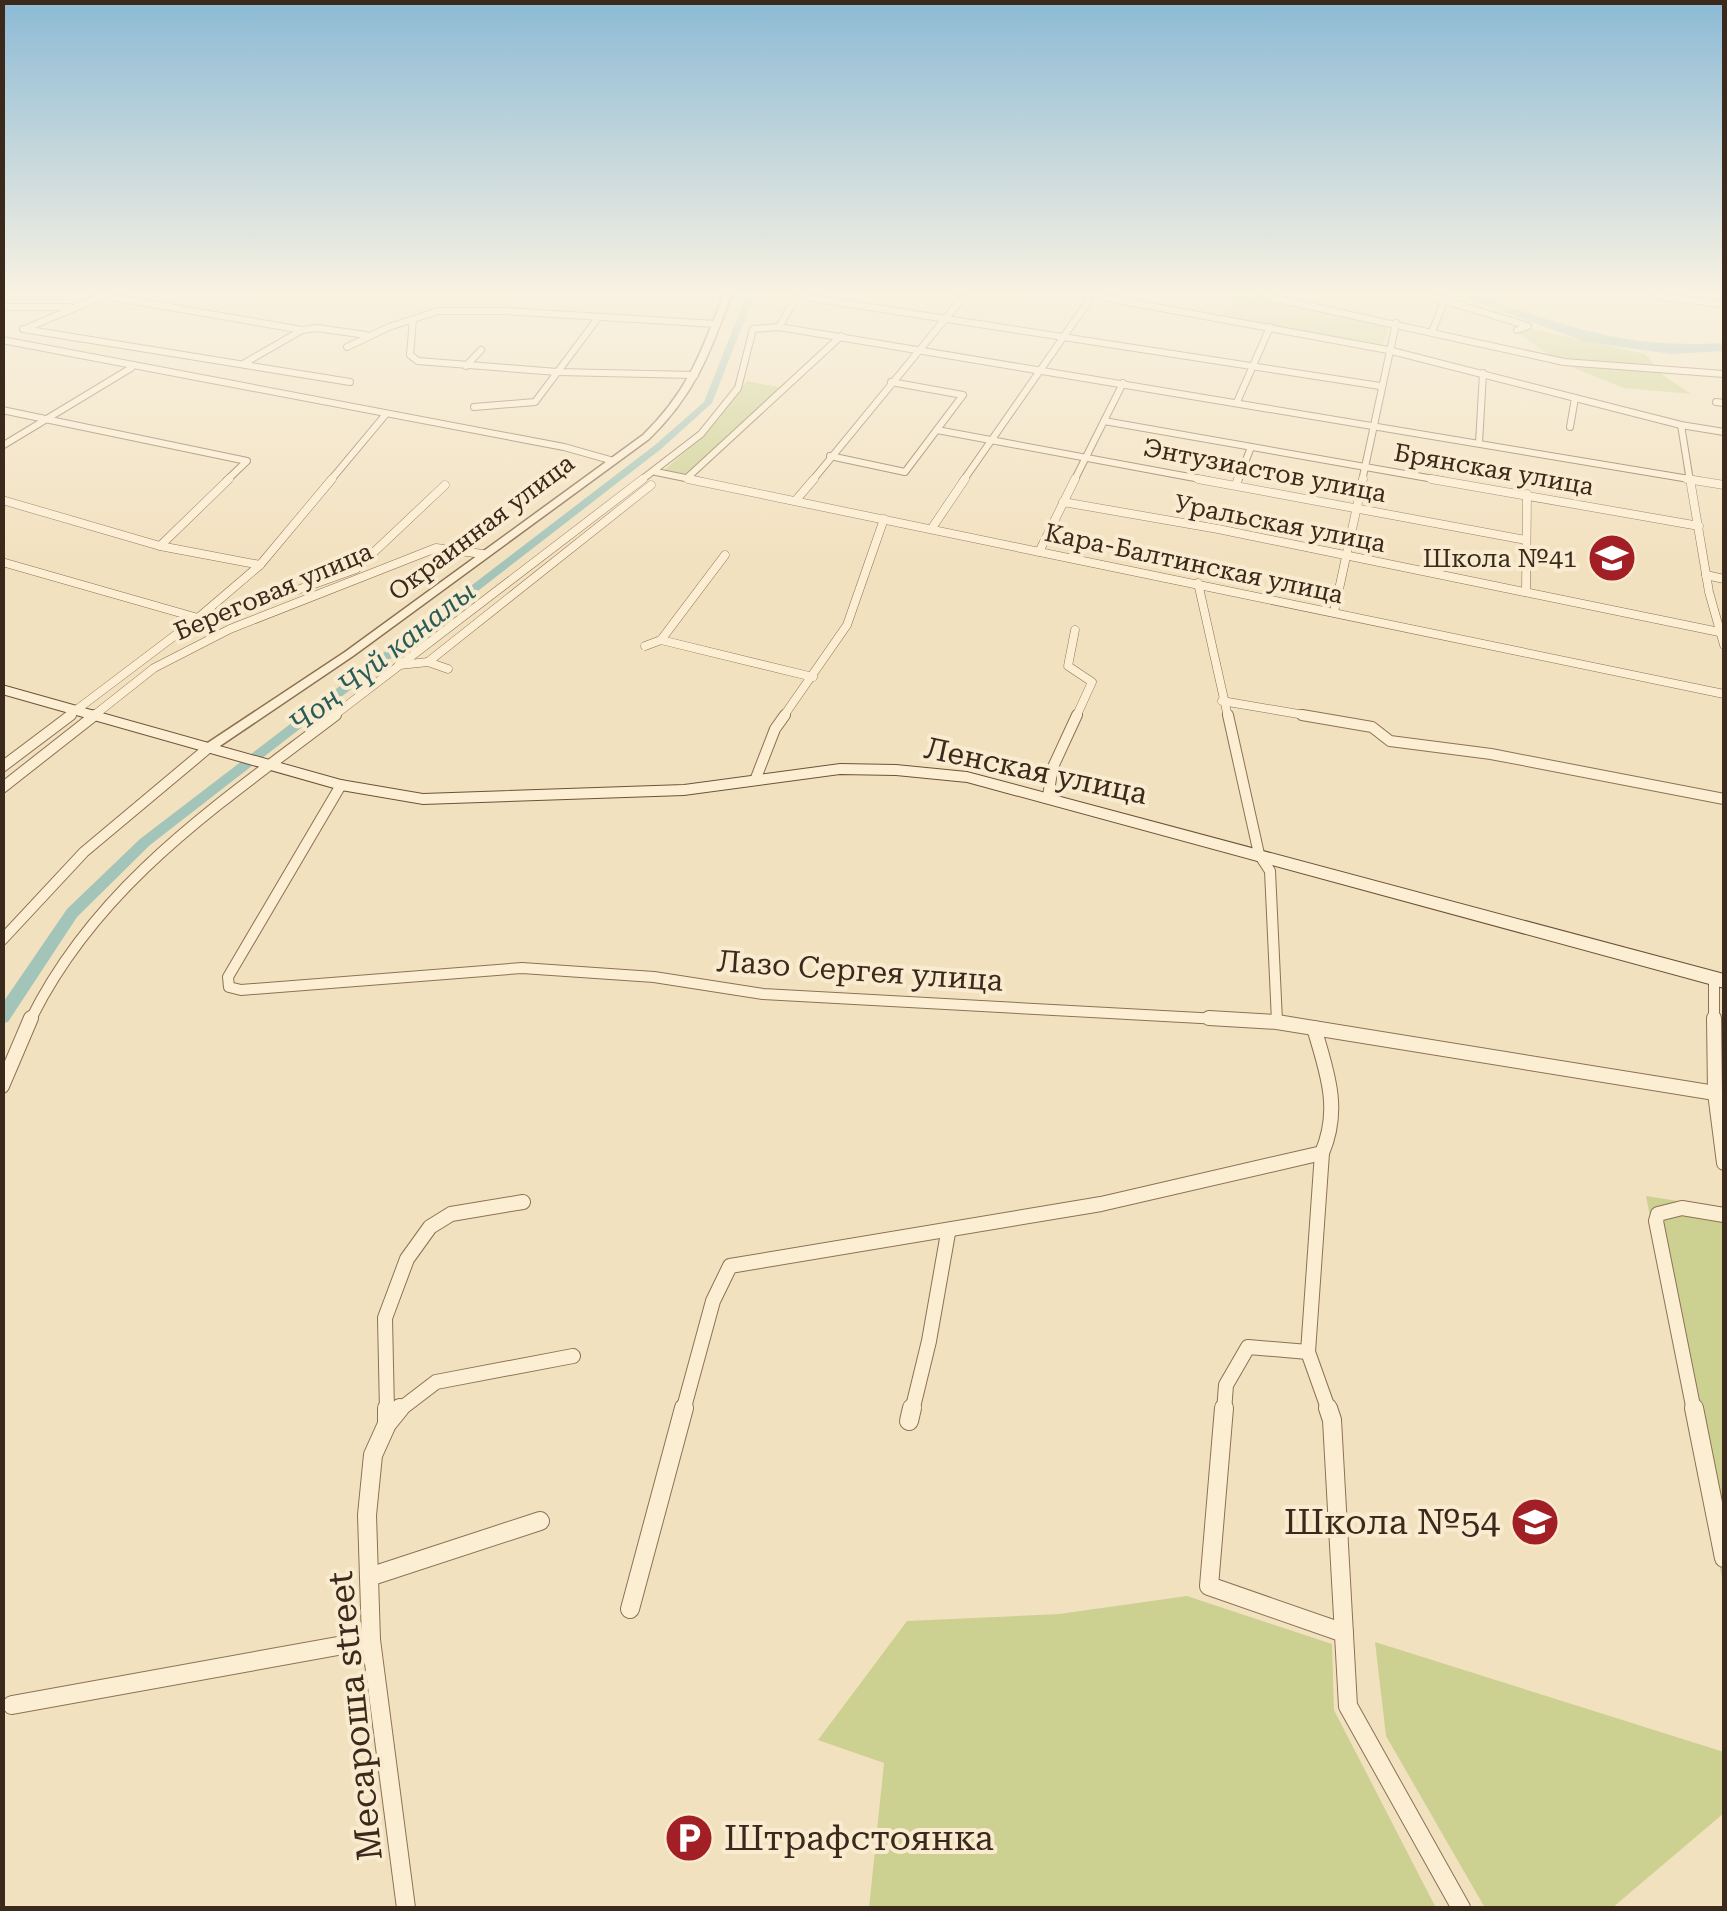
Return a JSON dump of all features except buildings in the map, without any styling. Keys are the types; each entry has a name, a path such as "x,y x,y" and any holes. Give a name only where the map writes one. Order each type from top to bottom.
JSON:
{"main road":[{"name":"Ленская улица","path":"5,692 76,708 340,785 423,799 465,801 684,790 840,770 896,770 966,777 1719,979"}],"street":[{"path":"2,446 102,385"},
{"path":"230,385 564,447 610,460"},
{"path":"474,407 535,402 547,385"},
{"name":"Окраинная улица","path":"210,749 348,654 646,437 677,409 690,385"},
{"path":"428,662 465,636 661,473 701,434 739,385"},
{"path":"688,477 788,385"},
{"path":"796,500 887,385"},
{"path":"830,456 905,472 963,396 907,385"},
{"path":"932,528 1026,385"},
{"path":"1039,552 1121,385"},
{"path":"1141,385 1724,485"},
{"path":"1237,402 1244,385"},
{"path":"1334,612 1374,426 1380,386 1375,385"},
{"path":"1480,443 1483,385"},
{"path":"1526,385 1680,425 1724,432"},
{"path":"1570,427 1576,398"},
{"path":"2,410 247,461 160,546"},
{"path":"2,767 198,618 260,564 386,414"},
{"name":"Брянская улица","path":"1104,420 1699,526"},
{"path":"1680,425 1706,576 1724,645"},
{"name":"Энтузиастов улица","path":"937,430 1526,540"},
{"path":"1236,485 1251,447"},
{"path":"2,1086 42,997 88,925 221,796 661,473"},
{"name":"Кара-Балтинская улица","path":"661,473 1724,694"},
{"name":"Береговая улица","path":"198,618 233,613 356,569 445,485"},
{"path":"1526,592 1527,494"},
{"path":"2,500 160,546 260,564"},
{"name":"Уральская улица","path":"1063,502 1721,632"},
{"path":"756,778 775,729 847,625 884,518"},
{"name":"Береговая улица","path":"2,788 154,668 230,628 436,548 483,554"},
{"path":"662,640 725,555"},
{"path":"2,562 198,618"},
{"path":"1706,576 1724,579"},
{"path":"1198,582 1259,854 1270,871 1277,1022"},
{"path":"1048,796 1053,766 1092,682 1068,666 1075,630"},
{"path":"645,646 662,640 814,676"},
{"path":"398,665 428,662 448,670"},
{"path":"1222,702 1372,728 1390,741 1491,754 1724,799"},
{"path":"2,940 84,852 210,749"},
{"name":"Лазо Сергея улица","path":"340,785 228,978 230,987 241,990 522,968 654,976 763,994 1277,1022 1715,1093"},
{"path":"1719,979 1715,1093 1724,1163"},
{"path":"1314,1028 1335,1104 1336,1128 1322,1154 1308,1352 1332,1420 1348,1706 1461,1908"},
{"path":"630,1609 712,1300 730,1266 948,1233 1191,1188 1322,1154"},
{"path":"387,1424 385,1318 407,1259 430,1227 450,1214 524,1202"},
{"path":"1724,1215 1682,1208 1665,1211 1656,1220 1724,1558"},
{"path":"909,1421 930,1341 948,1233"},
{"path":"1308,1352 1248,1348 1226,1385 1208,1586 1344,1633"},
{"name":"Месароша street","path":"406,1908 371,1640 367,1516 373,1455 387,1424 402,1406 436,1382 572,1356"},
{"path":"369,1577 540,1521"},
{"path":"12,1705 371,1640"}],"green space":[{"path":"744,385 782,388 687,474 664,470 705,435"},
{"path":"1617,385 1678,385 1691,394"},
{"path":"1646,1196 1724,1208 1724,1587"},
{"path":"1187,1596 1332,1644 1334,1710 1436,1908 869,1908 884,1763 818,1740 907,1621 1059,1614"},
{"path":"1375,1642 1724,1752 1724,1813 1612,1908 1485,1908 1386,1736"}],"waterway":[{"name":"Чоң Чүй каналы","path":"2,1017 72,913 145,842 658,447 708,403 715,385"}],"place":[{"name":"Школа №41","path":"1612,558"},
{"name":"Школа №54","path":"1535,1522"},
{"name":"Штрафстоянка","path":"689,1838"}]}
